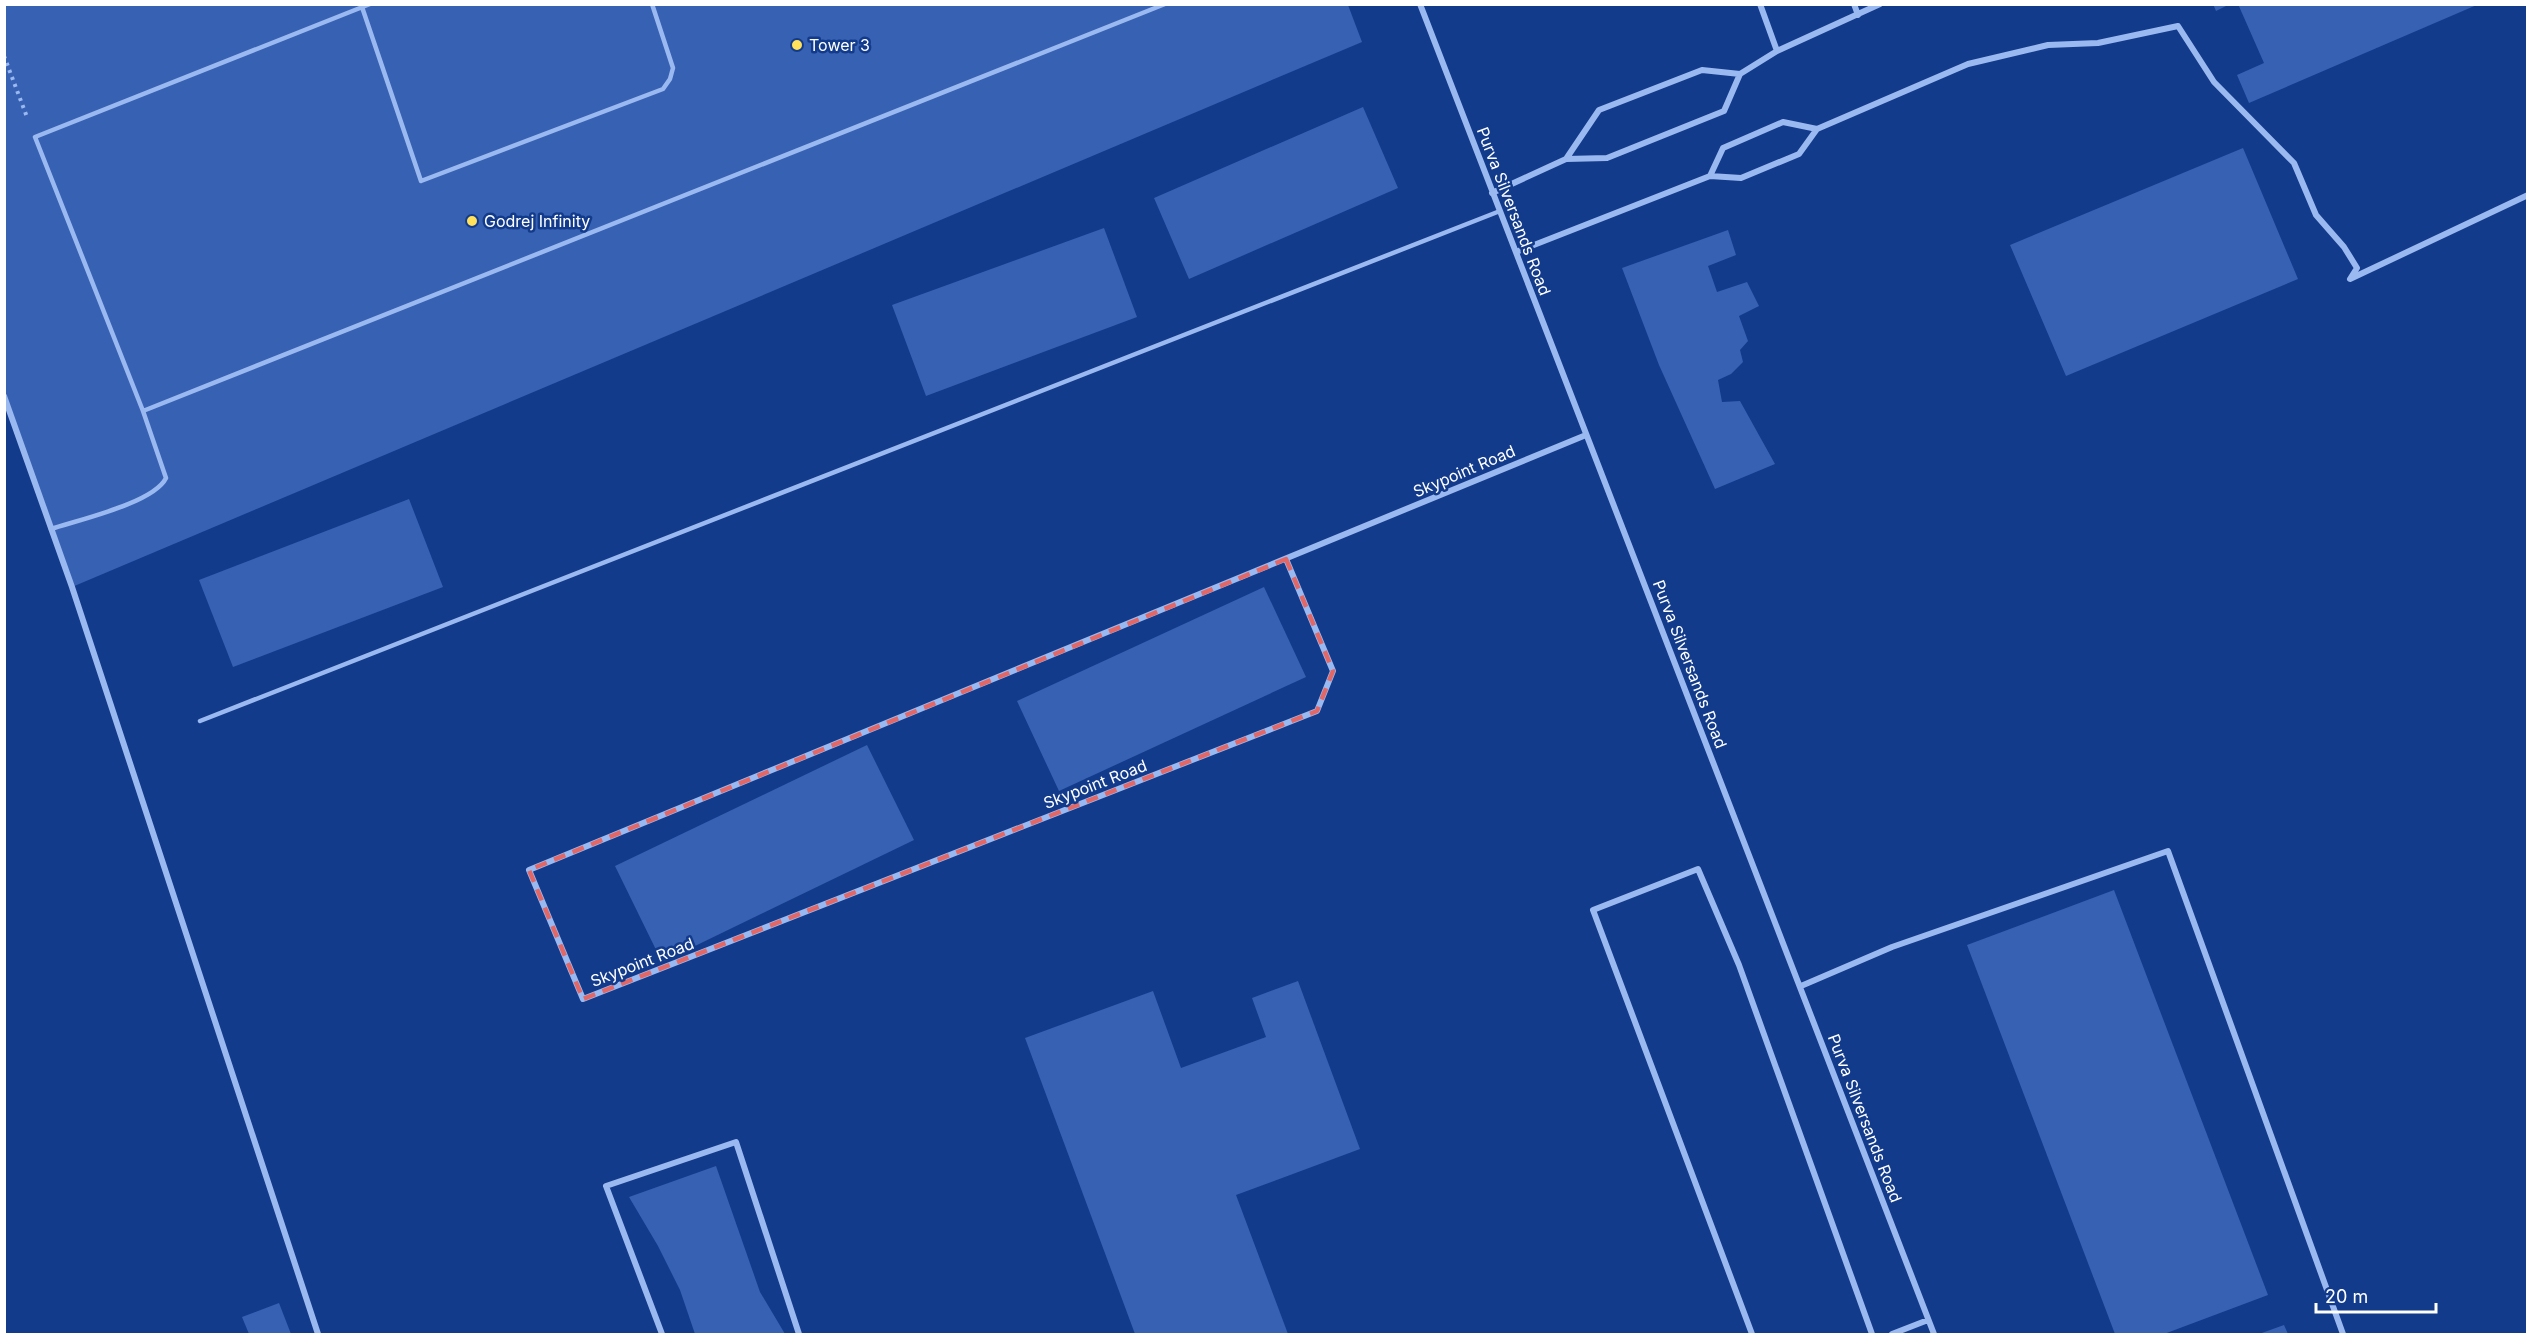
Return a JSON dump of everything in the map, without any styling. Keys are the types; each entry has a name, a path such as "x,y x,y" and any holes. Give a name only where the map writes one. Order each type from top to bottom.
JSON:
{"street":[{"name":"Purva Silversands Road","path":"1420,4 1934,1335"},
{"path":"1760,4 1777,51"},
{"path":"1854,4 1857,15"},
{"path":"1492,193 1566,159 1607,158 1724,111 1740,74 1777,51 1880,4"},
{"path":"1516,252 1710,176 1741,178 1799,154 1817,129 1968,64 2048,45 2097,43 2178,26 2214,82 2294,163 2316,215 2344,247 2357,268 2350,279 2528,195"},
{"path":"1566,159 1599,110 1702,70 1740,74"},
{"path":"1710,176 1723,148 1783,122 1817,129"},
{"path":"4,396 51,529 318,1335"},
{"name":"Skypoint Road","path":"1286,559 1333,671 1317,711 583,999 529,870 1586,435"},
{"path":"1801,986 1892,947 2168,851 2343,1335"},
{"path":"1752,1335 1593,910 1698,869 1739,965 1872,1335"},
{"path":"662,1335 606,1186 736,1142 799,1335"},
{"path":"1892,1335 1928,1320"}],"lane":[{"path":"51,529 143,499 162,486 166,478 143,411 35,137 370,4"},
{"path":"363,8 421,181 663,89 670,79 673,68 652,4"},
{"path":"143,411 1165,4"},
{"path":"200,721 1500,212"}],"path":[{"path":"4,56 35,137"}],"highlighted area":[{"path":"1286,559 1333,671 1317,711 583,999 529,870"}],"building":[{"path":"2213,4 2230,4 2216,11"},
{"path":"2238,4 2479,4 2249,103 2237,75 2264,63"},
{"name":"Godrej Infinity","path":"4,5 1348,5 1362,42 72,587 4,400"},
{"path":"1363,107 1398,188 1189,279 1154,198"},
{"path":"2243,148 2298,279 2066,376 2010,245"},
{"path":"1104,228 1137,317 926,396 892,305"},
{"path":"1728,230 1736,255 1708,266 1717,292 1747,282 1759,306 1739,316 1748,341 1740,350 1743,362 1731,374 1718,380 1722,402 1740,401 1775,464 1715,489 1659,365 1622,268"},
{"path":"409,499 443,587 233,667 199,580"},
{"path":"1264,587 1306,677 1059,791 1017,701"},
{"path":"867,745 914,840 662,962 615,866"},
{"path":"2114,890 2268,1295 2164,1334 2115,1334 1967,945"},
{"path":"1298,981 1360,1149 1236,1195 1288,1334 1135,1334 1025,1038 1153,991 1181,1068 1266,1037 1252,998"},
{"path":"716,1166 760,1292 785,1334 695,1334 680,1290 658,1246 629,1197"},
{"path":"279,1303 291,1334 249,1334 242,1317"},
{"path":"2284,1325 2288,1334 2259,1334"}],"place":[{"name":"Tower 3","path":"797,45"},
{"name":"Godrej Infinity","path":"472,221"}]}
